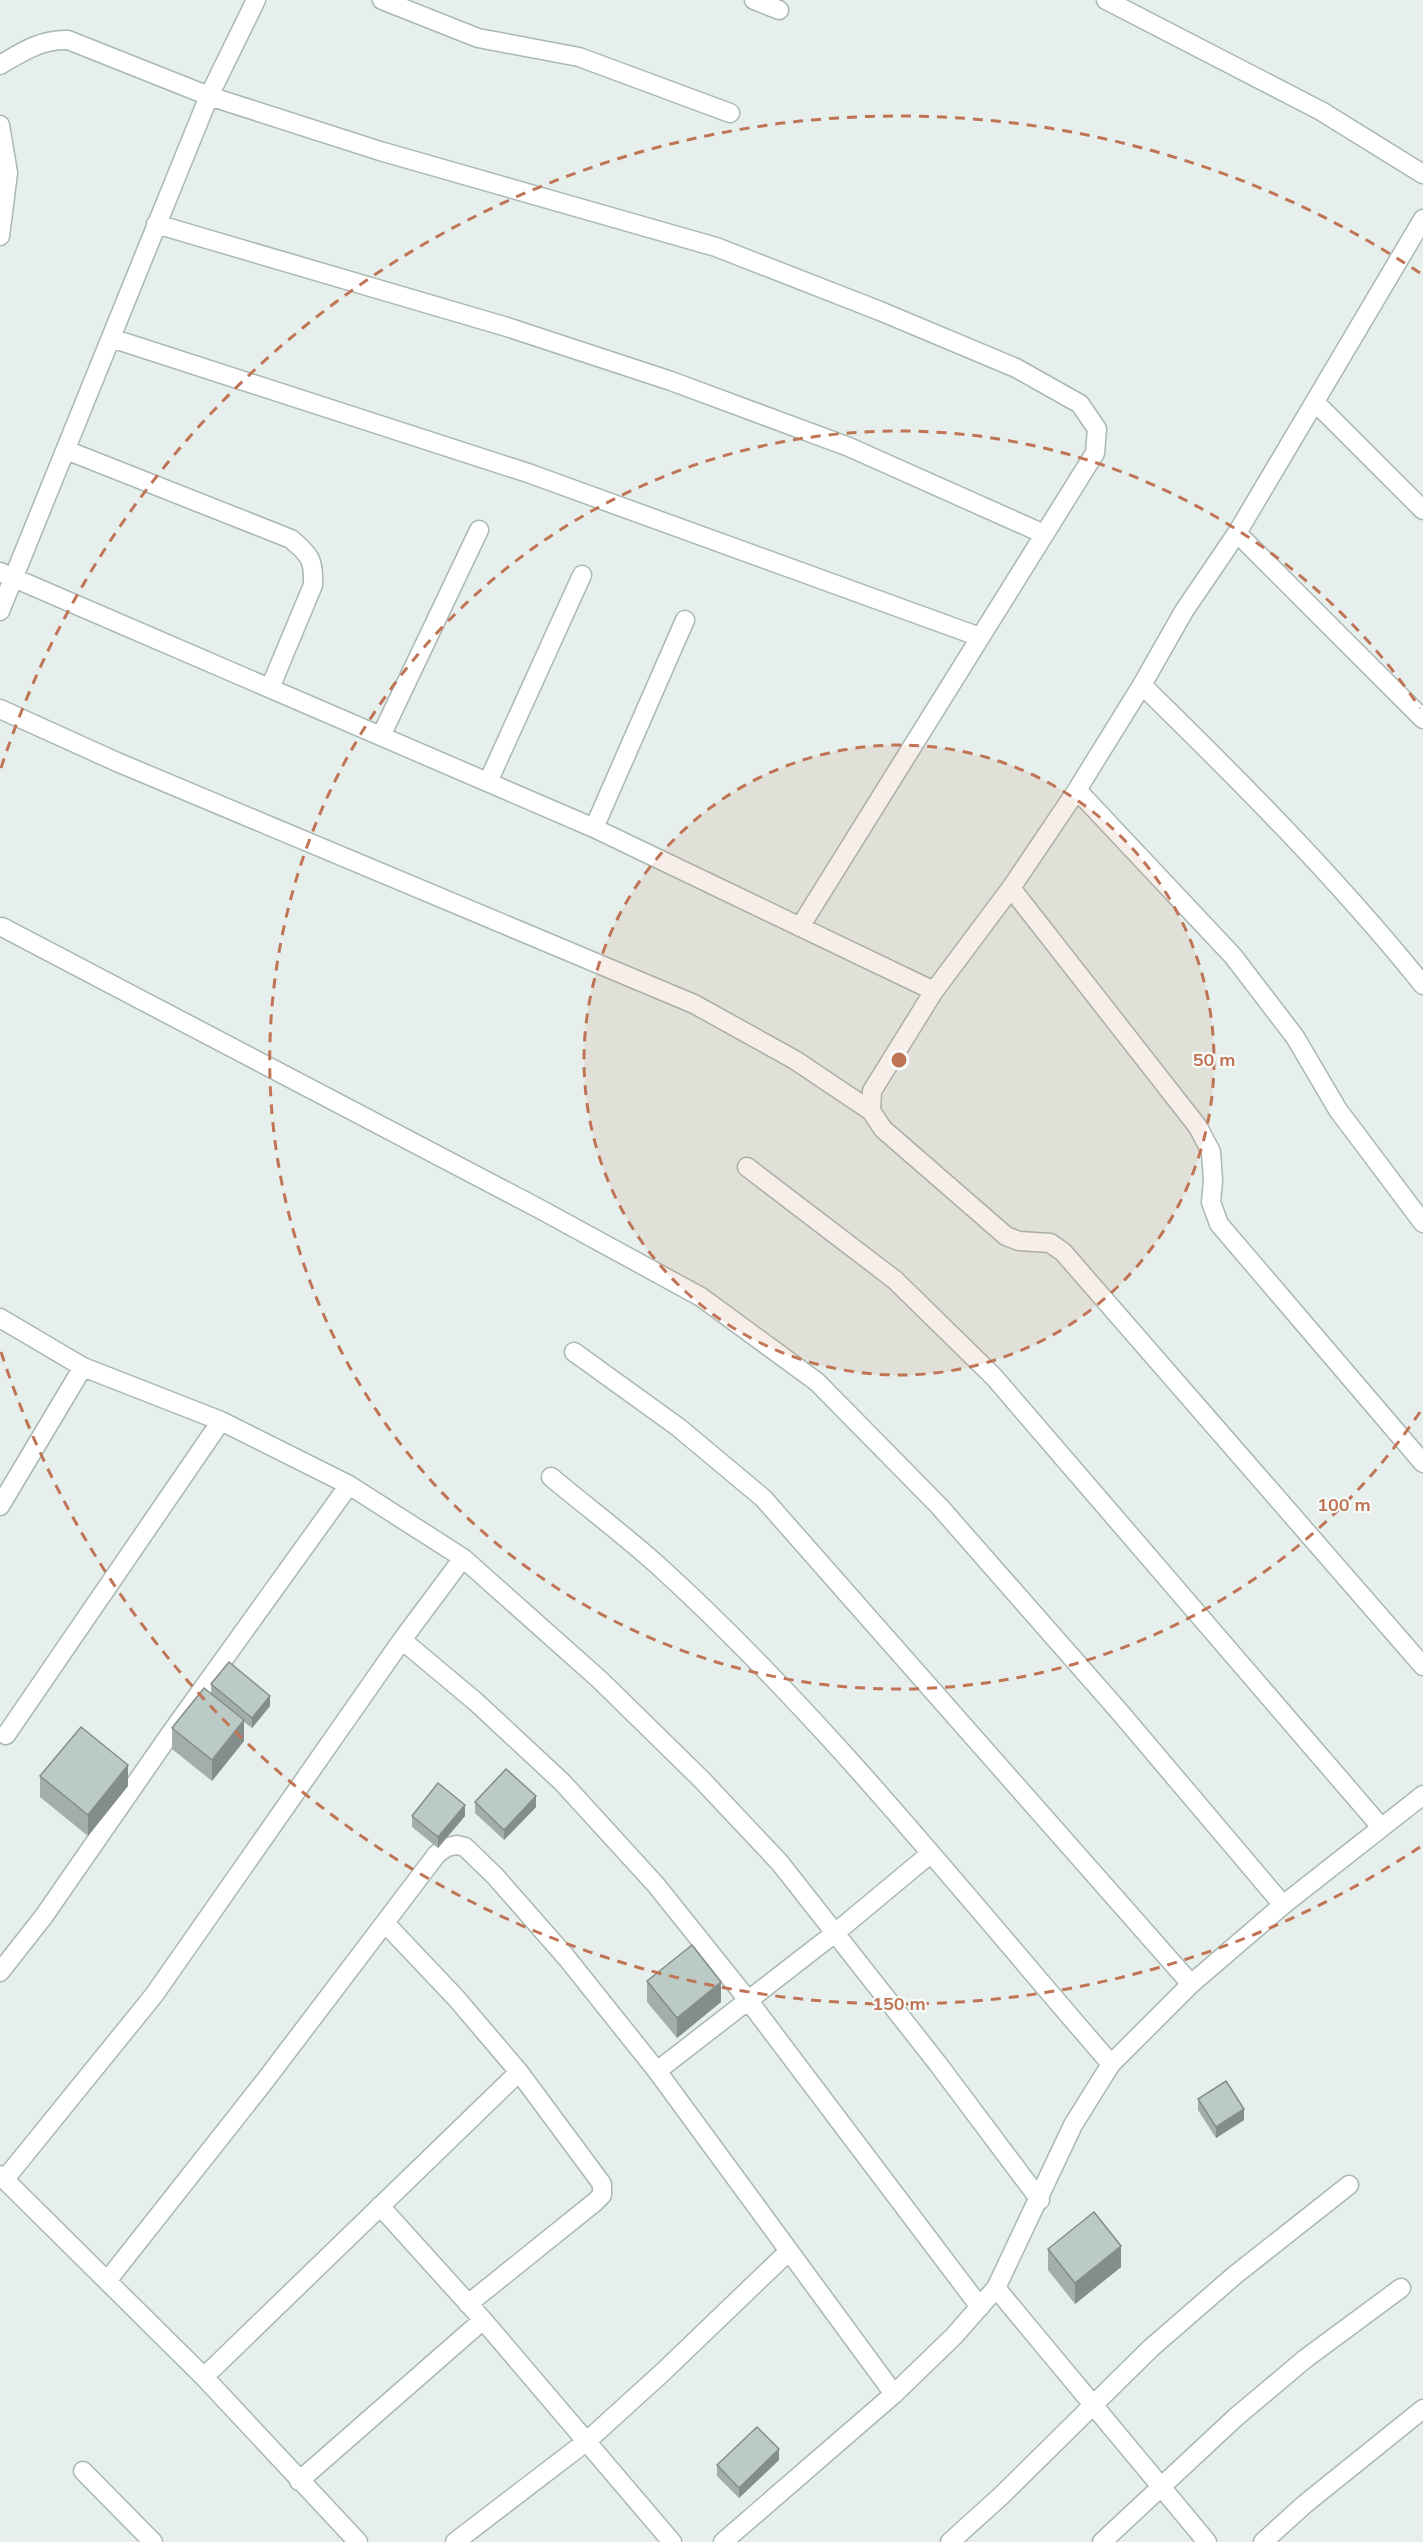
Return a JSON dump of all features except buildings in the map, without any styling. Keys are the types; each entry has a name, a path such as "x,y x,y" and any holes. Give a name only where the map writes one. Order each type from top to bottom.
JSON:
{"street":[{"path":"0,610 7,575 66,450 209,96 256,0"},
{"path":"382,0 478,38 579,57 730,113"},
{"path":"754,0 779,10"},
{"path":"1106,0 1321,111 1423,174"},
{"path":"0,65 50,39 68,40 209,96 380,151 716,247 880,311 1016,368 1080,404 1097,429 1095,453 800,927"},
{"path":"0,125 8,173 0,236"},
{"path":"871,1111 872,1090 934,991 1011,888 1077,790 1142,685 1184,611 1238,533 1423,219"},
{"path":"156,224 507,327 671,381 849,447 1044,534"},
{"path":"111,338 528,472 980,637"},
{"path":"1316,403 1423,510"},
{"path":"66,450 291,539 308,553 314,568 313,585 270,688"},
{"path":"381,736 479,530"},
{"path":"1238,533 1423,719"},
{"path":"7,575 594,828 934,991"},
{"path":"488,782 582,575"},
{"path":"594,828 685,620"},
{"path":"1142,685 1237,778 1323,869 1423,985"},
{"path":"0,709 117,762 694,1004 795,1060 871,1111 883,1129 1006,1236 1019,1242 1050,1244 1063,1252 1423,1666"},
{"path":"1077,790 1233,956 1295,1037 1338,1110 1423,1223"},
{"path":"1011,888 1198,1127 1211,1152 1214,1181 1211,1202 1219,1224 1423,1463"},
{"path":"1,928 538,1208 691,1292 817,1382 939,1506 1118,1710 1283,1905"},
{"path":"747,1167 895,1280 994,1377 1096,1492 1381,1827"},
{"path":"0,1318 83,1367 222,1421 349,1485 462,1558 600,1680 702,1780 780,1863 938,2064 1040,2200"},
{"path":"574,1352 678,1427 763,1498 1191,1984"},
{"path":"0,1506 83,1367"},
{"path":"6,1735 222,1421"},
{"path":"551,1477 662,1569 776,1681 875,1788 1111,2064"},
{"path":"0,1972 44,1916 170,1734 349,1485"},
{"path":"358,2542 204,2378 3,2177 154,1995 402,1640 462,1558"},
{"path":"402,1640 476,1702 562,1782 656,1885 748,2000 980,2307"},
{"path":"723,2542 894,2394 954,2336 996,2288 1040,2200 1073,2125 1111,2064 1191,1984 1283,1905 1423,1795"},
{"path":"107,2281 264,2082 437,1854 447,1847 465,1846 495,1876 566,1957 657,2070 894,2394"},
{"path":"657,2070 835,1933 930,1854"},
{"path":"386,1923 456,1998 519,2072 602,2184 602,2195 468,2304"},
{"path":"204,2378 519,2072"},
{"path":"950,2542 1001,2496 1151,2348 1235,2275 1349,2185"},
{"path":"380,2206 483,2320 672,2542"},
{"path":"455,2542 587,2441 663,2372 789,2251"},
{"path":"996,2288 1207,2542"},
{"path":"1102,2542 1236,2417 1305,2359 1401,2288"},
{"path":"299,2481 483,2320"},
{"path":"1263,2542 1305,2504 1423,2409"},
{"path":"83,2471 153,2542"}]}
